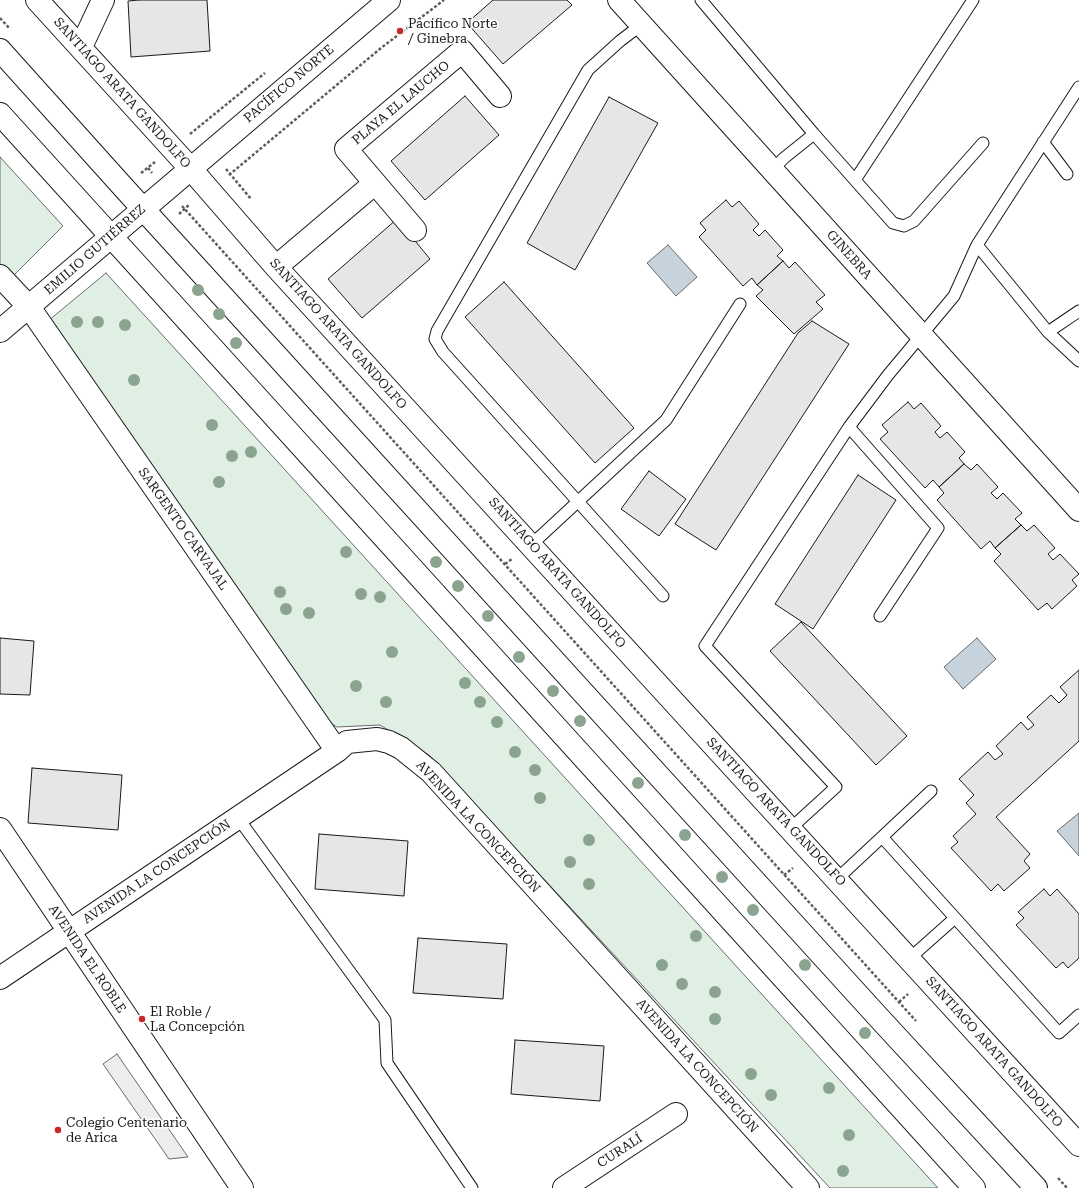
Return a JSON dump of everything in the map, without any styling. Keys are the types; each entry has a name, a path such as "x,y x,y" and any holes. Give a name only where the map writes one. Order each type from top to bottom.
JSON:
{"street":[{"name":"SANTIAGO ARATA GANDOLFO","path":"37,0 190,168 276,267 837,878 1079,1145"},
{"path":"81,47 103,0"},
{"name":"PACÍFICO NORTE","path":"190,168 389,0"},
{"name":"GINEBRA","path":"619,0 1079,510"},
{"path":"0,50 880,1019 1036,1188"},
{"name":"PLAYA EL LAUCHO","path":"415,230 346,150 462,51 500,96"},
{"path":"0,114 974,1188"},
{"name":"EMILIO GUTIÉRREZ","path":"0,331 190,168"},
{"path":"276,267 375,183"},
{"name":"SARGENTO CARVAJAL","path":"0,276 29,306 337,751"},
{"name":"AVENIDA LA CONCEPCIÓN","path":"0,978 337,751 347,742 376,739 389,742 401,748 430,772 808,1188"},
{"name":"AVENIDA EL ROBLE","path":"0,829 242,1188"},
{"name":"CURALÍ","path":"564,1188 676,1114"}],"lane":[{"path":"701,0 814,134 893,223 904,226 914,221 983,143"},
{"path":"855,180 973,0"},
{"path":"641,25 620,41 588,70 437,331 435,340 443,352 663,596"},
{"path":"790,828 836,787 705,646 850,427 888,376 954,296 977,245 1043,142 1078,93"},
{"path":"772,170 784,158 814,134"},
{"path":"1043,142 1067,174"},
{"path":"977,245 1048,332 1079,361"},
{"path":"531,545 666,420 740,304"},
{"path":"1048,332 1079,311"},
{"path":"850,427 938,528 880,616"},
{"path":"837,878 931,791"},
{"path":"238,818 385,1020 387,1063 472,1188"},
{"path":"882,837 1059,1033 1079,1015"},
{"path":"910,958 955,918"}],"path":[{"path":"161,229 208,189 230,174 381,48 444,0"},
{"path":"148,168 920,1025"},
{"path":"880,1019 926,977"},
{"path":"1056,1176 1067,1188"}],"green space":[{"path":"0,157 63,226 12,277 0,264"},
{"path":"106,273 938,1188 830,1188 429,755 380,725 337,727 327,721 48,321"}],"shaded area":[{"path":"668,245 697,277 676,296 647,263"},
{"path":"977,638 996,659 963,689 944,667"},
{"path":"1079,813 1079,856 1057,831"},
{"path":"117,1054 188,1157 169,1159 103,1064"}],"building":[{"path":"207,0 210,51 131,57 128,1"},
{"path":"493,0 567,0 572,5 503,64 467,23"},
{"path":"465,96 499,135 425,200 391,161"},
{"path":"609,97 658,123 575,270 527,243"},
{"path":"726,200 732,207 739,201 759,224 753,230 759,236 765,230 783,250 777,256 783,261 757,285 752,278 743,286 699,237 706,230 700,223"},
{"path":"397,219 430,259 362,318 328,279"},
{"path":"783,261 789,268 795,262 825,295 816,302 823,309 794,334 756,296 763,290 757,285"},
{"path":"504,282 634,428 595,463 465,317"},
{"path":"812,321 849,344 716,550 675,524 798,333"},
{"path":"908,402 914,409 921,403 941,426 935,432 940,438 947,432 965,452 959,458 964,464 939,487 933,480 925,488 880,439 888,432 882,425"},
{"path":"964,464 971,470 977,464 998,487 991,493 997,499 1003,493 1022,513 1015,519 1021,525 995,548 990,541 981,549 937,500 944,493 939,487"},
{"path":"649,471 686,499 659,536 621,509"},
{"path":"858,475 896,500 813,629 775,604"},
{"path":"1021,525 1027,531 1034,525 1055,548 1048,554 1053,560 1060,554 1079,574 1072,580 1077,586 1052,609 1047,603 1038,610 994,561 1001,554 995,548"},
{"path":"801,622 907,736 876,765 770,651"},
{"path":"0,638 34,641 30,695 0,694"},
{"path":"1079,670 1079,741 996,817 1030,854 1024,861 1030,868 1004,891 998,884 991,891 951,848 958,842 953,836 976,814 966,803 974,795 959,779 988,752 995,760 1003,754 996,746 1021,722 1028,730 1034,725 1027,717 1051,695 1059,703 1067,695 1060,687"},
{"path":"32,768 122,775 118,830 28,823"},
{"path":"319,834 408,841 404,896 315,889"},
{"path":"1044,889 1050,896 1057,889 1079,914 1079,958 1068,968 1063,962 1056,968 1016,925 1024,918 1018,912"},
{"path":"418,938 507,944 503,999 413,993"},
{"path":"515,1040 604,1046 600,1101 511,1094"}],"place":[{"name":"Pacífico Norte / Ginebra","path":"400,31"},
{"name":"El Roble / La Concepción","path":"142,1019"},
{"name":"Colegio Centenario de Arica","path":"58,1130"}]}
